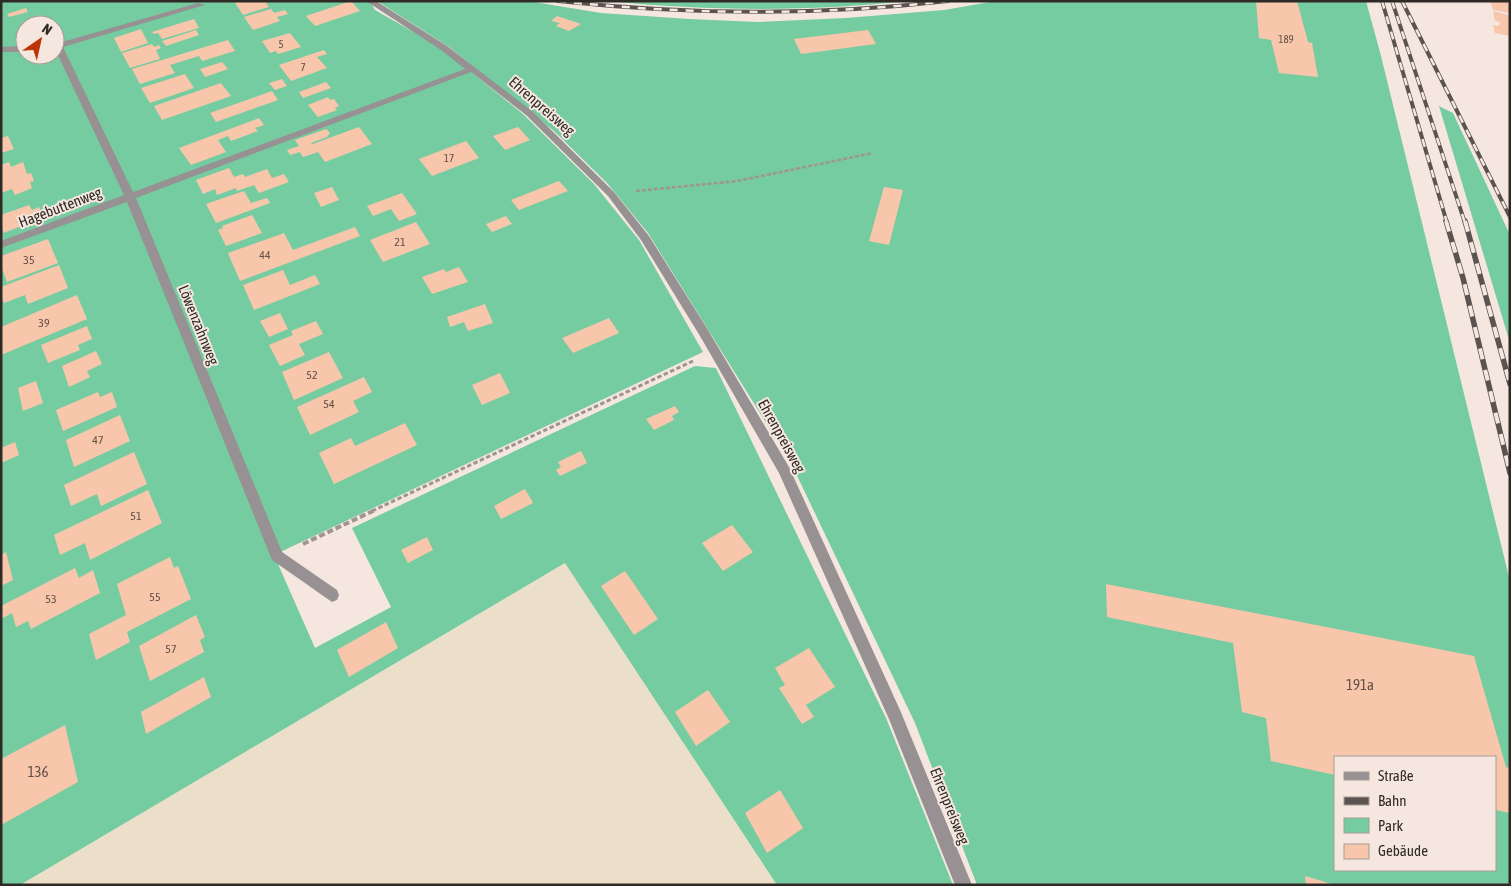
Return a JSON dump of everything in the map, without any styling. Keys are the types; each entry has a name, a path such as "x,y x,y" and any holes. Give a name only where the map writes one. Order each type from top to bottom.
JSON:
{"street":[{"name":"Ehrenpreisweg","path":"370,1 444,48 529,113 611,194 645,238 715,352 784,471 896,715 964,885"},
{"name":"Löwenzahnweg","path":"65,45 201,5"},
{"path":"1,50 15,49"},
{"name":"Löwenzahnweg","path":"65,63 130,197 277,556"},
{"path":"130,197 472,69"},
{"name":"Hagebuttenweg","path":"1,245 130,197"},
{"path":"277,556 332,595"}],"path":[{"path":"611,194 737,181 874,152"},
{"path":"277,556 715,352"}],"shaded area":[{"path":"566,563 777,885 20,885 53,865"}],"green space":[{"path":"1,1 370,1 375,10 433,43 523,114 594,184 639,240 703,352 274,555 315,648 391,607 352,528 695,366 716,368 886,718 953,885 777,885 565,563 20,885 1,885"},
{"path":"377,1 528,1 601,13 758,22 846,18 944,10 996,1 1366,1 1510,581 1510,885 977,885 915,723 791,463 648,233 607,183 554,131 449,47"},
{"path":"607,1 908,1 833,7 757,9 682,7"},
{"path":"1439,106 1453,113 1510,235 1510,343"}],"building":[{"path":"234,1 265,1 269,7 243,15"},
{"path":"351,1 360,11 315,26 306,16"},
{"path":"1256,1 1297,1 1308,42 1312,43 1318,77 1279,73 1271,40 1259,38"},
{"path":"1490,1 1510,1 1510,13 1493,10"},
{"path":"26,8 28,12 9,17 7,14"},
{"path":"271,9 274,13 285,10 288,14 277,17 280,21 253,30 244,17"},
{"path":"1493,11 1510,17 1510,36 1495,33 1493,25 1499,26 1500,22 1495,21"},
{"path":"557,16 581,24 569,31 556,26 560,23 551,21"},
{"path":"194,19 199,28 162,39 158,33 154,34 152,32"},
{"path":"141,29 148,43 121,52 114,38"},
{"path":"196,30 199,35 166,46 162,41"},
{"path":"868,30 876,44 801,54 794,39"},
{"path":"290,33 301,47 278,54 276,51 270,53 262,41"},
{"path":"228,40 235,51 202,61 199,56 170,65 175,73 140,84 132,69"},
{"path":"152,44 154,47 159,45 161,48 156,50 160,59 130,68 122,53"},
{"path":"324,50 327,54 317,57 327,68 291,81 279,65"},
{"path":"222,62 228,69 205,77 200,69"},
{"path":"185,74 194,88 150,103 141,88"},
{"path":"282,79 287,86 275,90 269,83"},
{"path":"326,82 331,88 303,98 299,92"},
{"path":"221,83 231,96 162,120 154,106"},
{"path":"272,91 278,100 216,122 210,113"},
{"path":"328,97 330,100 334,99 339,106 335,108 337,110 318,117 308,105"},
{"path":"259,118 264,125 255,128 258,131 231,141 228,136 218,140 226,152 191,165 179,148"},
{"path":"359,127 372,144 325,162 318,152 303,157 300,152 290,155 287,150 299,146 295,140 326,129 330,133 327,137 311,143 313,144"},
{"path":"518,127 530,140 505,150 493,136"},
{"path":"8,136 14,149 1,153 1,138"},
{"path":"466,141 479,158 432,176 419,159"},
{"path":"9,162 11,167 23,162 27,174 31,173 34,181 30,182 32,188 15,195 12,189 1,193 1,165"},
{"path":"229,168 234,177 243,174 245,177 267,169 272,178 284,174 289,182 259,193 254,185 237,191 236,188 217,195 215,189 203,194 196,180"},
{"path":"559,181 568,191 519,210 511,200"},
{"path":"332,187 339,200 321,207 314,193"},
{"path":"884,187 903,190 889,245 869,241"},
{"path":"244,191 251,203 267,198 270,203 216,223 206,204"},
{"path":"402,193 417,214 399,221 391,209 373,216 367,206"},
{"path":"29,205 32,210 39,207 43,218 3,233 1,215"},
{"path":"252,215 262,233 226,246 218,230 223,228 222,226"},
{"path":"506,216 512,224 492,232 486,224"},
{"path":"416,222 430,244 383,262 370,240"},
{"path":"355,227 360,236 240,281 228,253 284,233 293,250"},
{"path":"48,239 58,263 7,282 1,266 1,256"},
{"path":"59,265 68,288 28,304 25,295 4,303 1,296 1,287"},
{"path":"459,267 468,282 432,294 422,277 444,269 446,272"},
{"path":"283,270 290,285 315,275 320,284 254,310 243,285"},
{"path":"77,295 87,319 1,355 1,327"},
{"path":"485,304 493,323 468,331 464,322 450,327 447,317"},
{"path":"280,313 288,329 269,337 260,321"},
{"path":"609,318 619,333 573,353 562,338"},
{"path":"316,321 323,334 299,344 305,355 280,366 269,345 293,335 291,331"},
{"path":"87,326 92,339 78,345 80,350 48,363 41,345"},
{"path":"96,351 102,364 87,371 90,377 69,387 62,366"},
{"path":"329,352 343,378 294,400 282,372"},
{"path":"500,373 510,393 482,405 472,385"},
{"path":"364,377 372,392 353,401 359,412 310,435 297,407"},
{"path":"36,381 43,403 23,411 18,388"},
{"path":"98,392 100,397 112,392 117,407 63,431 56,410"},
{"path":"675,406 679,412 672,416 674,420 654,430 646,419"},
{"path":"120,415 130,441 74,467 66,440"},
{"path":"405,423 417,445 334,484 319,453 351,438 355,446"},
{"path":"15,442 19,455 1,463 1,448"},
{"path":"581,451 587,463 560,476 556,470 561,467 558,462"},
{"path":"134,452 147,484 101,506 97,494 71,506 64,485"},
{"path":"525,489 533,503 501,519 494,506"},
{"path":"148,490 162,523 90,560 85,543 60,555 54,535"},
{"path":"732,525 753,552 723,571 702,543"},
{"path":"427,537 433,550 408,563 401,550"},
{"path":"6,552 13,580 1,586 1,555"},
{"path":"170,557 174,568 178,566 191,599 127,632 130,642 96,660 89,634 126,615 117,584"},
{"path":"75,568 79,578 93,570 100,593 31,629 28,621 16,627 12,613 1,619 1,606"},
{"path":"625,571 658,619 634,635 601,586"},
{"path":"1106,584 1474,656 1506,767 1510,768 1510,813 1496,810 1496,756 1334,756 1334,775 1271,761 1266,718 1242,712 1233,643 1107,617"},
{"path":"196,615 205,637 200,640 204,652 150,681 139,646"},
{"path":"386,622 398,648 349,677 337,650"},
{"path":"809,648 835,687 806,705 814,717 802,724 779,688 785,685 775,668"},
{"path":"204,677 211,697 146,734 141,712"},
{"path":"708,690 730,722 696,746 675,712"},
{"path":"65,725 78,782 1,825 1,759"},
{"path":"780,790 803,828 767,853 745,813"},
{"path":"1305,876 1332,884 1332,885 1306,885"}],"railway":[{"path":"558,1 656,9 753,12 850,9 948,1"},
{"path":"1382,1 1447,223"},
{"path":"1392,1 1465,223"},
{"path":"1402,1 1510,217"},
{"path":"1446,221 1463,278 1510,473"},
{"path":"1465,221 1510,384"}]}
